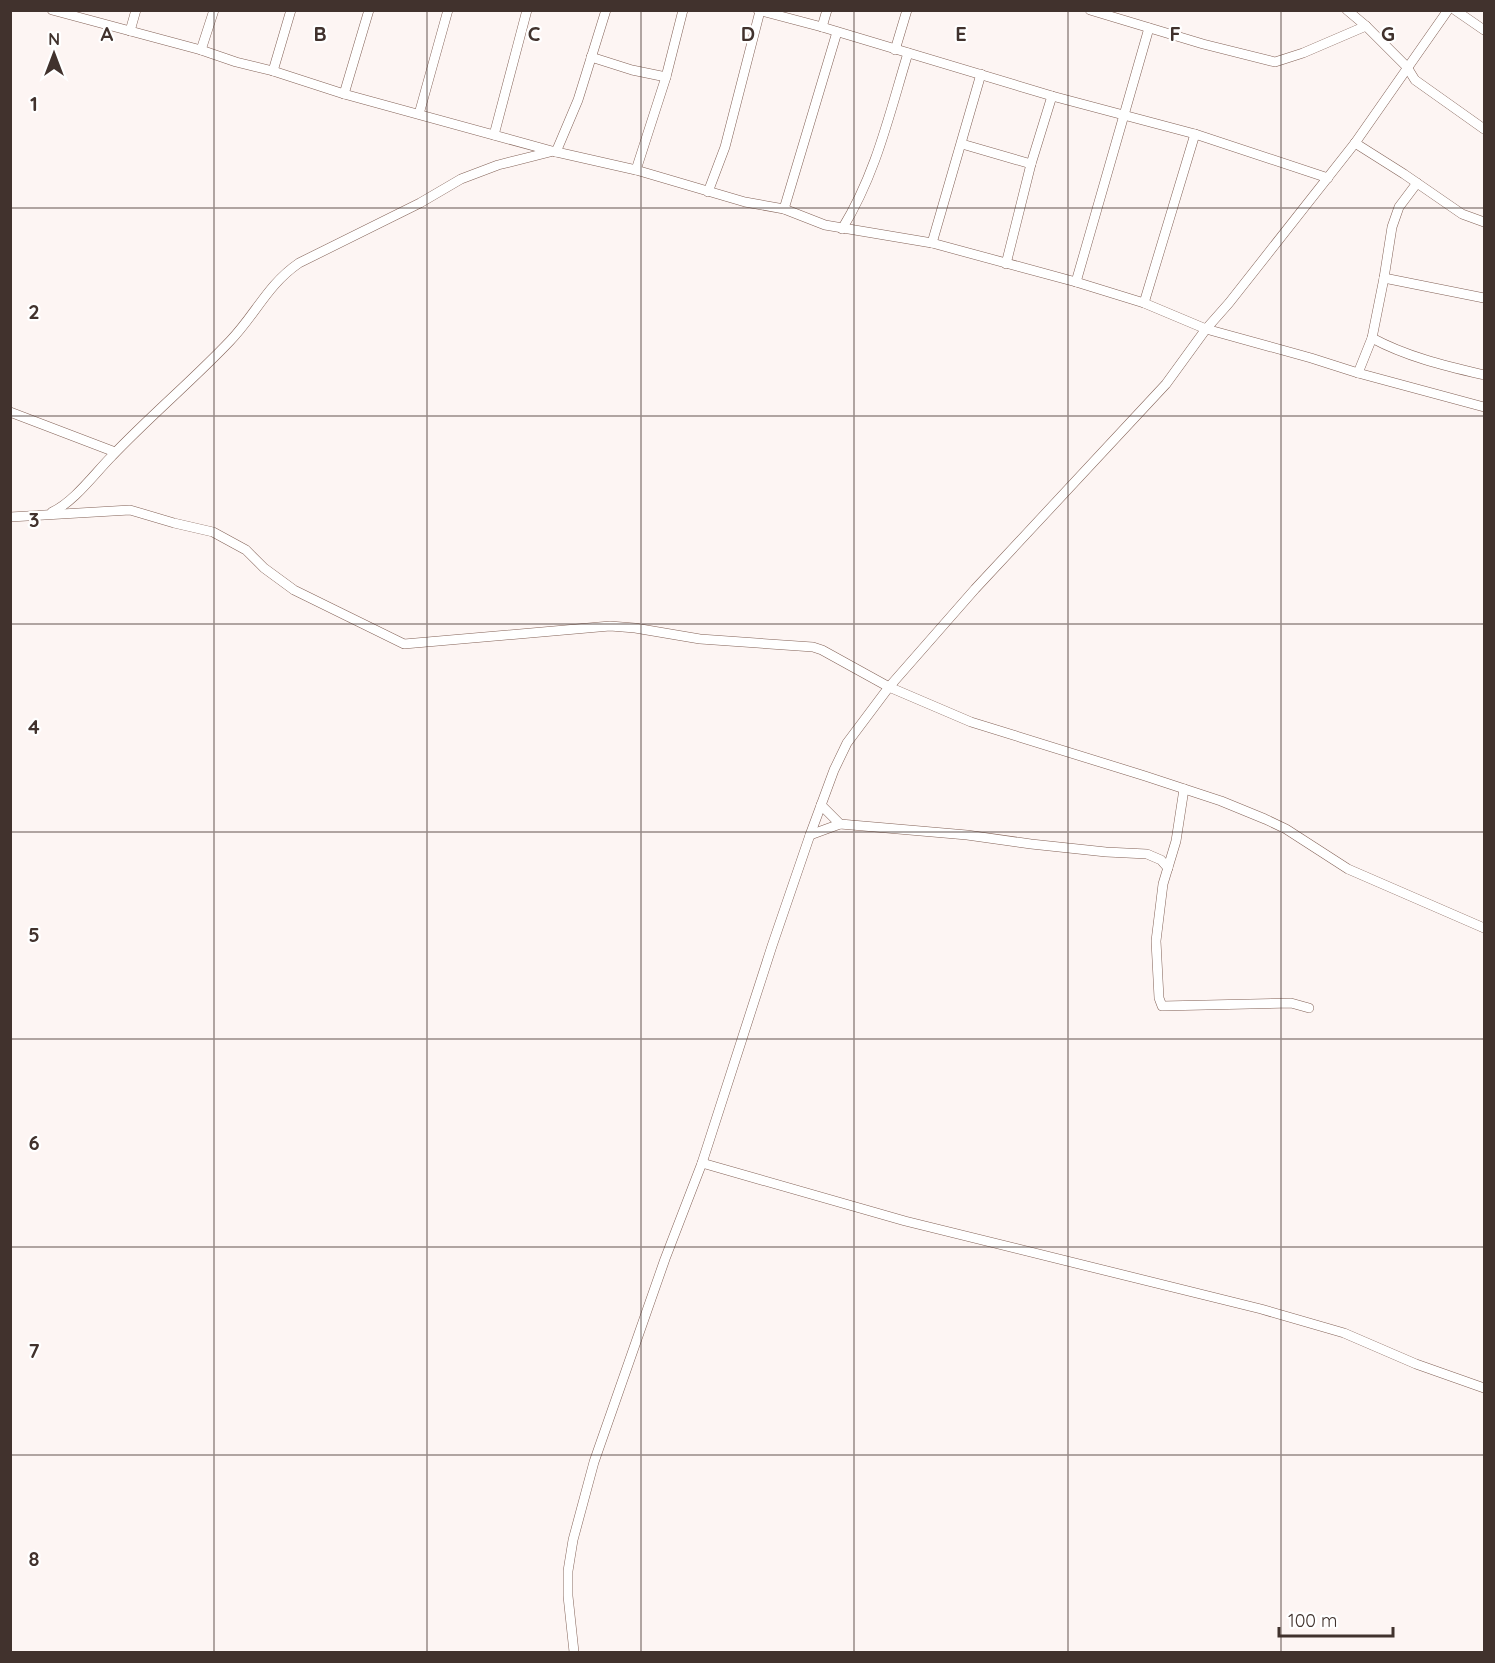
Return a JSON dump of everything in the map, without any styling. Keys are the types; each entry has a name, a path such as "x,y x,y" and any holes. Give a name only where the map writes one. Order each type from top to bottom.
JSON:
{"street":[{"path":"130,31 136,10"},
{"path":"201,50 213,10"},
{"path":"273,71 291,10"},
{"path":"344,94 369,10"},
{"path":"420,114 448,10"},
{"path":"495,135 527,10"},
{"path":"554,152 578,100 606,10"},
{"path":"636,170 666,77 683,10"},
{"path":"822,27 827,10"},
{"path":"895,50 907,10"},
{"path":"1090,10 1203,44 1275,62 1303,53 1366,26"},
{"path":"1347,10 1407,67 1415,80 1485,129"},
{"path":"574,1653 568,1596 568,1571 573,1540 594,1462 665,1258 702,1163 810,835 834,770 848,743 889,687 1015,544 1054,506 1166,384 1206,329 1355,143 1448,10"},
{"path":"1455,10 1485,30"},
{"path":"53,11 201,50 344,94 554,152 636,170 746,202 784,209 825,225 932,243 1076,282 1144,303 1206,329 1311,358 1358,374 1485,407"},
{"path":"708,192 725,147 759,11 822,27 1052,96 1195,134 1328,178"},
{"path":"1076,282 1149,28"},
{"path":"784,209 837,32"},
{"path":"842,229 858,204 868,181 908,53"},
{"path":"591,57 632,70 666,77"},
{"path":"932,243 981,74"},
{"path":"1006,264 1031,164 1052,96"},
{"path":"1144,303 1195,134"},
{"path":"1355,143 1462,214 1485,222"},
{"path":"962,144 1031,164"},
{"path":"47,514 67,502 115,452 231,340 276,281 299,262 420,202 453,182 498,165 554,152"},
{"path":"1358,374 1372,338 1392,227 1399,207 1418,183"},
{"path":"1384,278 1485,298"},
{"path":"1372,338 1388,347 1422,359 1485,375"},
{"path":"10,412 115,452"},
{"path":"10,517 130,510 213,532 246,550 264,568 294,590 404,644 594,627 635,628 700,639 813,647 831,654 889,687 971,722 1221,801 1286,829 1348,869 1485,928"},
{"path":"1184,789 1176,841 1163,884 1156,941 1159,998 1162,1006 1291,1002 1309,1008"},
{"path":"821,805 840,824"},
{"path":"810,835 840,824 967,835 1106,852 1147,854 1161,860 1168,868"},
{"path":"702,1163 905,1221 1261,1309 1344,1333 1416,1364 1485,1388"}]}
